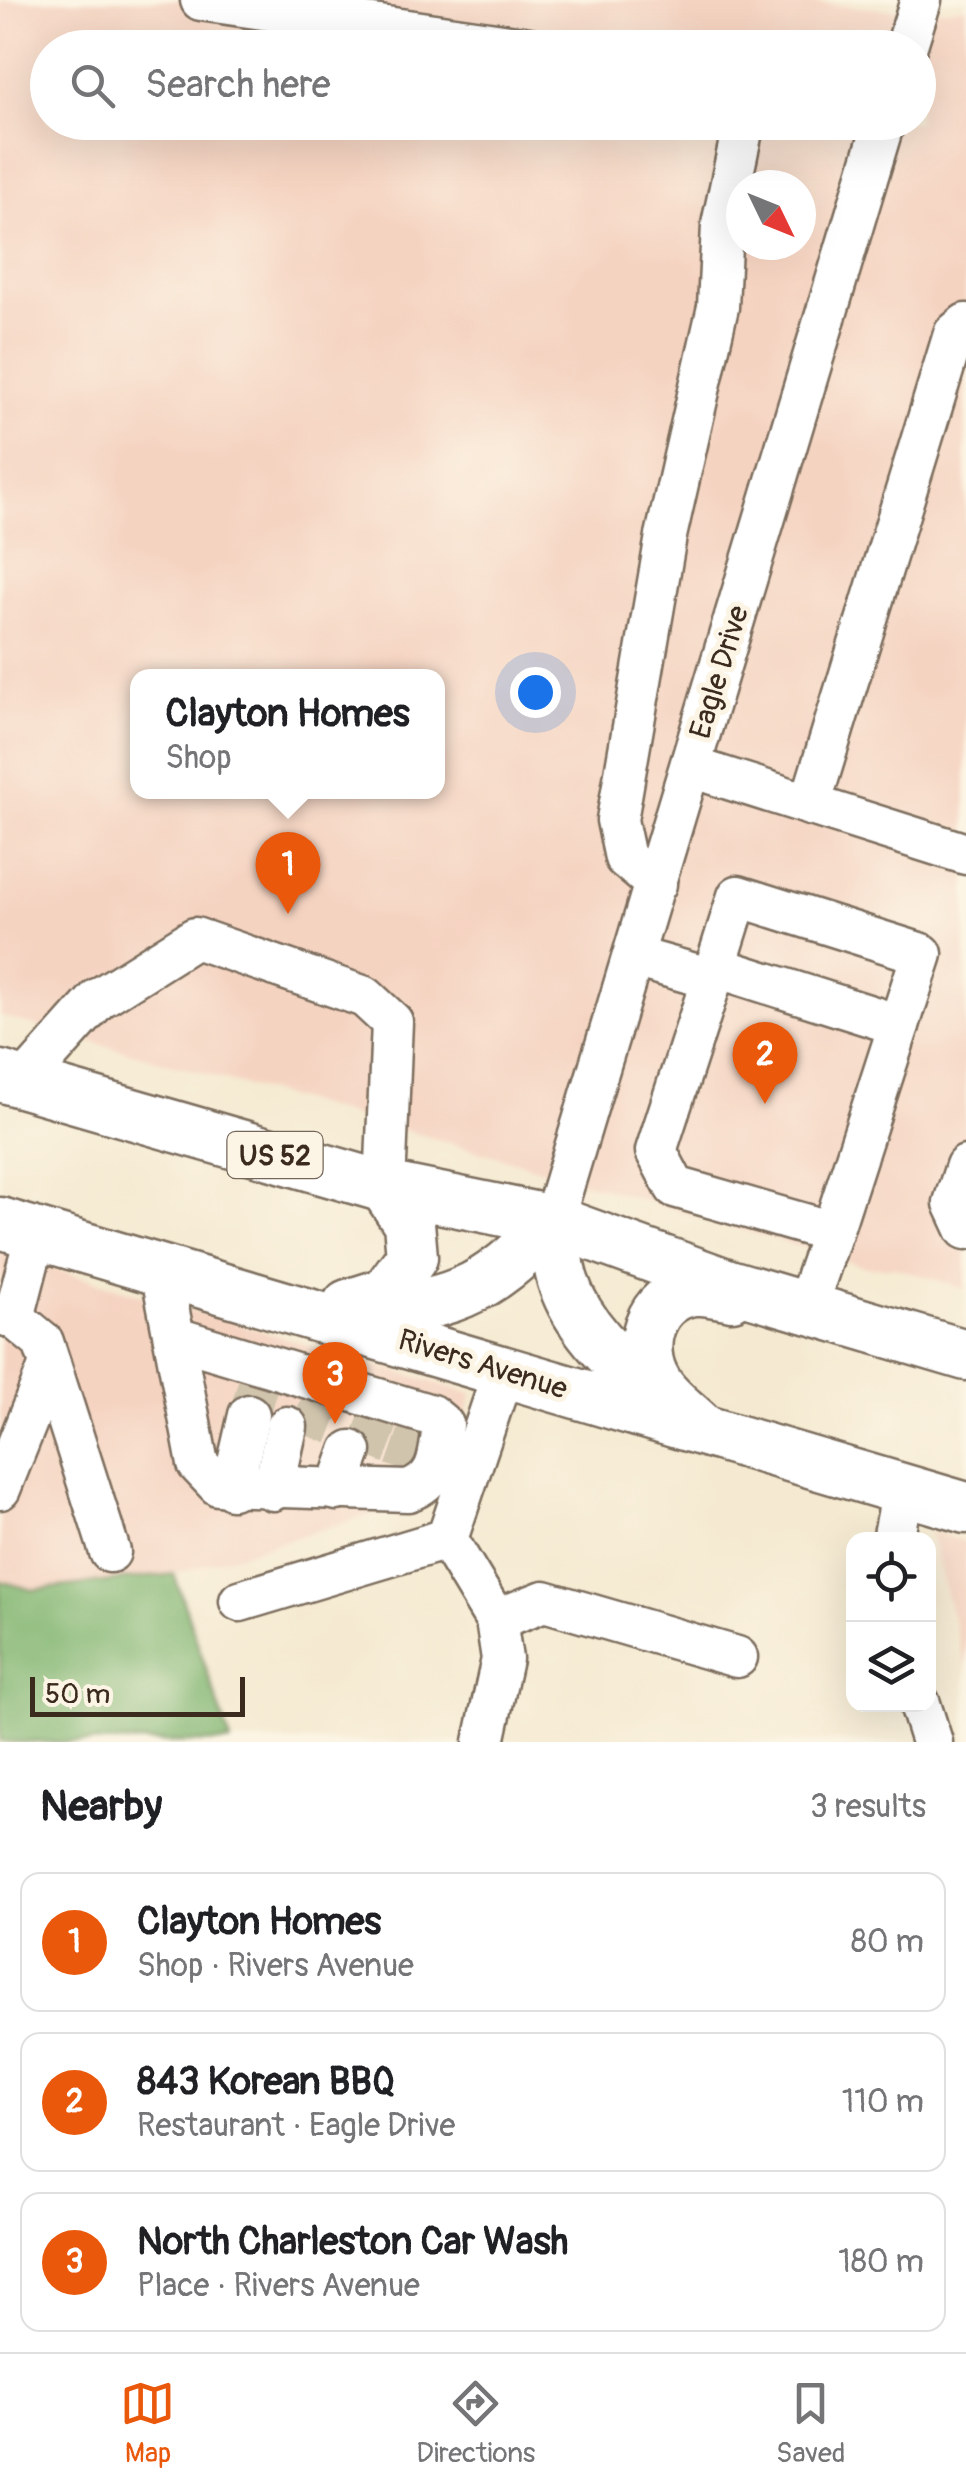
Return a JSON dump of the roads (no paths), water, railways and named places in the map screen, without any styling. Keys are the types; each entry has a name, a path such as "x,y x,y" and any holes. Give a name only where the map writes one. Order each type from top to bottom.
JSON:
{"main road":[{"name":"US 52","path":"12,1080 385,1187 553,1222 794,1304 966,1355"},
{"path":"302,1311 386,1293 402,1276 412,1257 413,1240 409,1223 385,1187"},
{"path":"302,1311 420,1308 463,1293 500,1274 553,1222"},
{"path":"553,1222 564,1284 582,1319 636,1379 702,1429"},
{"name":"Rivers Avenue","path":"18,1228 966,1508"},
{"path":"702,1429 656,1384 645,1354 646,1333 656,1314 670,1299 694,1290 794,1304"}],"street":[{"path":"201,0 406,30"},
{"path":"656,884 625,858 617,820 666,536 699,377 718,307 722,225 740,140"},
{"name":"Eagle Drive","path":"553,1222 879,140"},
{"path":"810,804 954,334 966,324"},
{"path":"691,767 966,854"},
{"path":"794,1304 832,1232 922,954 738,896 656,1151 674,1187 832,1232"},
{"path":"12,1080 98,999 195,938 365,997 392,1022 385,1187"},
{"path":"634,957 714,973 899,1025"},
{"path":"966,1166 954,1204 966,1229"},
{"path":"18,1228 7,1316 43,1342 110,1552"},
{"path":"161,1270 198,1464 218,1485 262,1489 383,1444 428,1348"},
{"path":"262,1489 288,1395 302,1311"},
{"path":"176,1338 383,1444"},
{"path":"0,1489 50,1364"},
{"path":"446,1539 504,1370"},
{"path":"262,1489 288,1395"},
{"path":"895,1532 903,1489"},
{"path":"240,1601 446,1539"},
{"path":"446,1539 496,1620 502,1660 484,1742"},
{"path":"496,1620 544,1601 737,1657"},
{"path":"923,1712 932,1742"}],"tunnel":[{"path":"249,1415 260,1377"},
{"path":"308,1436 322,1400"},
{"path":"365,1456 379,1419"},
{"path":"405,1471 418,1433"}],"place":[{"name":"Clayton Homes","path":"288,914"},
{"name":"843 Korean BBQ","path":"765,1104"},
{"name":"North Charleston Car Wash","path":"335,1424"}]}
